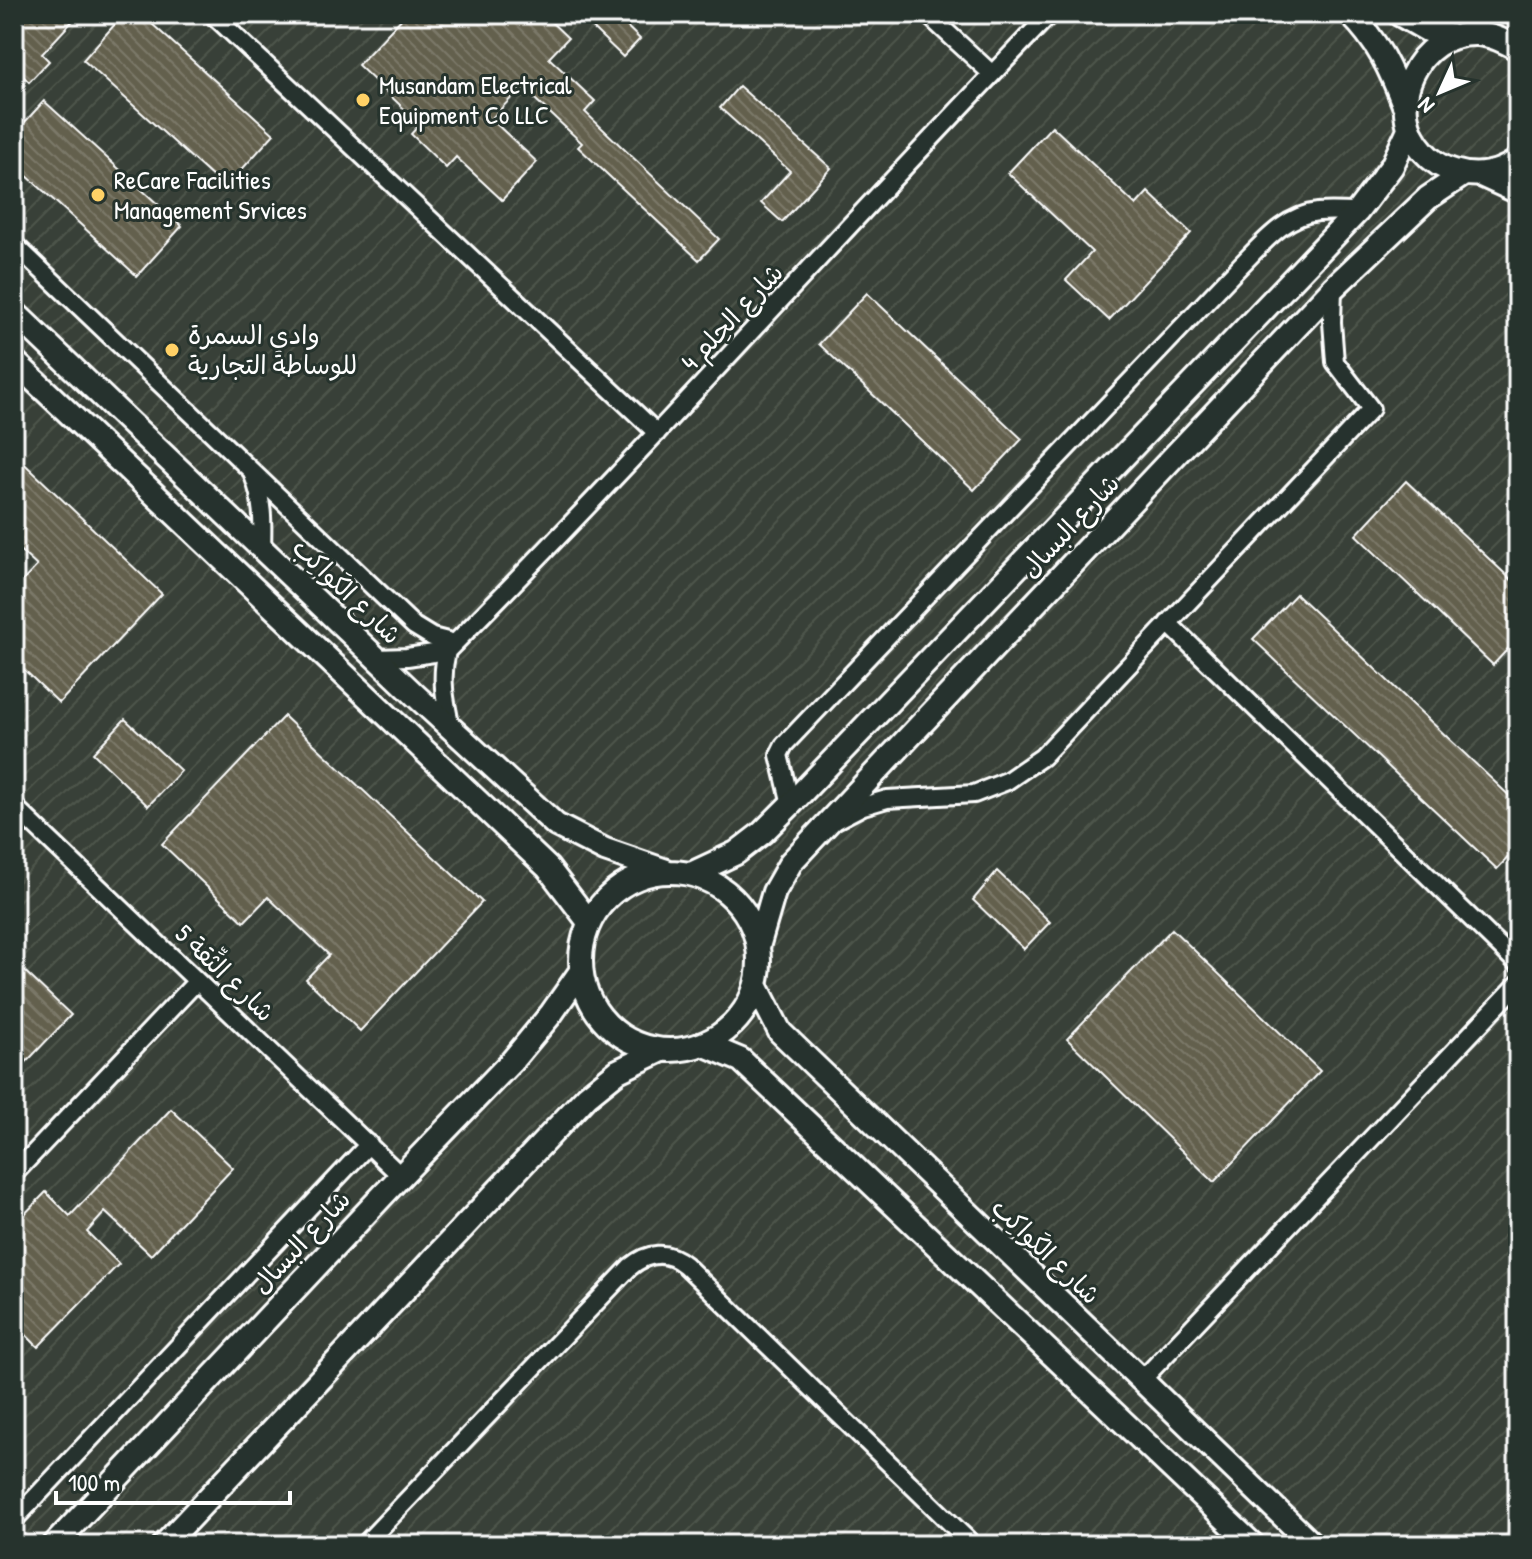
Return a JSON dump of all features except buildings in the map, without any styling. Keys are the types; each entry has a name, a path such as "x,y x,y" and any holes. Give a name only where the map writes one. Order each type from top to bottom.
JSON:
{"street":[{"path":"212,14 657,433"},
{"path":"927,14 992,74"},
{"name":"شارع الحِلم 4","path":"451,647 657,433 1050,14"},
{"path":"1350,14 1380,49 1393,74 1418,145 1431,159 1447,169 1472,174 1518,192"},
{"path":"1399,14 1427,30 1455,37 1478,34 1512,39"},
{"name":"شارع البسال","path":"691,874 736,853 762,833 1357,212 1392,166 1407,118 1406,89 1413,71 1431,50 1455,37"},
{"name":"شارع البسال","path":"758,947 774,892 791,862 1333,288 1428,198 1472,174 1497,172 1518,160"},
{"path":"791,804 779,755 784,745 1240,266 1288,222 1315,212 1357,212"},
{"path":"14,244 414,626 451,647"},
{"path":"827,824 863,806 887,799 974,794 1007,781 1042,757 1371,409 1335,362 1333,288"},
{"name":"شارع الكَواكِب","path":"14,312 556,825 605,850 666,871"},
{"path":"14,361 548,868 589,922"},
{"path":"251,470 263,511 262,548"},
{"path":"1168,623 1518,964"},
{"path":"377,658 407,657 451,647"},
{"path":"451,647 442,678 451,728"},
{"name":"شارع الثِّقة 5","path":"14,806 401,1176"},
{"path":"666,871 691,874 728,893 752,927 758,947 756,985 737,1021 721,1035 683,1050 638,1045 617,1033 599,1016 587,995 581,971 583,937 603,902 621,886 642,876 666,871"},
{"name":"شارع البسال","path":"54,1545 512,1061 581,971"},
{"path":"14,1174 197,981"},
{"path":"1141,1381 1518,984"},
{"name":"شارع الكَواكِب","path":"756,985 780,1032 1313,1545"},
{"path":"703,1044 741,1060 1253,1545"},
{"path":"164,1545 587,1096 618,1071 662,1050"},
{"path":"14,1520 369,1144"},
{"path":"364,1545 630,1267 644,1257 662,1254 685,1265 973,1545"}],"shaded area":[{"path":"14,14 1518,14 1518,1545 14,1545"}],"place":[{"name":"Musandam Electrical Equipment Co LLC","path":"363,100"},
{"name":"ReCare Facilities Management Srvices","path":"98,195"},
{"name":"وادي السمرة للوساطة التجارية","path":"172,350"}]}
